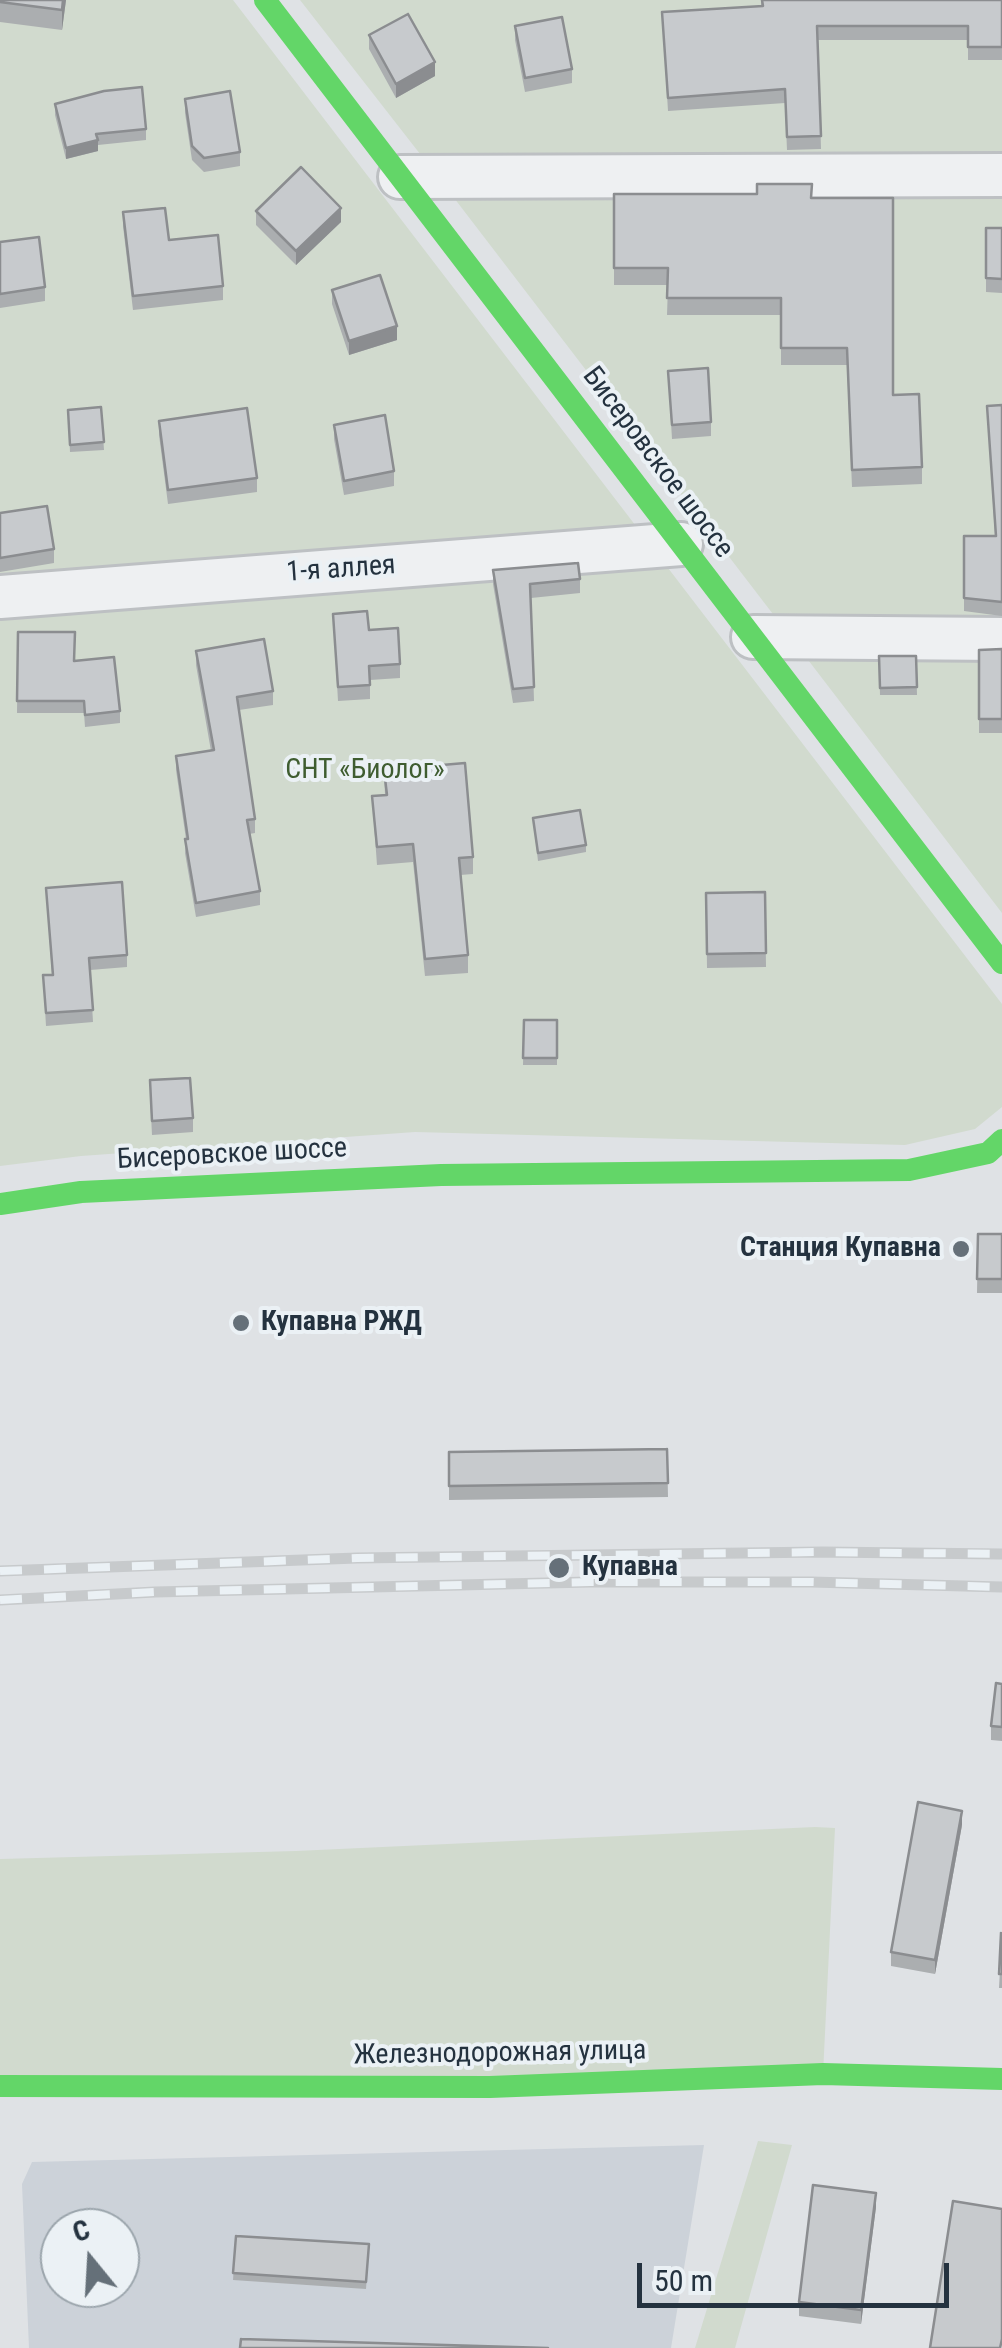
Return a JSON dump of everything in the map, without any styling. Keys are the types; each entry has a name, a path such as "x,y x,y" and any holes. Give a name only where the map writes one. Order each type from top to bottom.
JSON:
{"main road":[{"name":"Бисеровское шоссе","path":"265,0 1002,962"},
{"name":"Бисеровское шоссе","path":"0,1204 81,1192 441,1174 909,1170 988,1152 1002,1140"},
{"name":"Железнодорожная улица","path":"0,2086 490,2087 822,2074 1002,2079"}],"street":[{"path":"400,177 1002,175"},
{"name":"1-я аллея","path":"0,597 681,544"},
{"path":"753,637 1002,639"},
{"path":"909,1170 1002,1177"}],"shaded area":[{"path":"704,2145 671,2348 29,2348 22,2184 32,2162"}],"green space":[{"name":"СНТ «Биолог»","path":"0,0 233,0 1002,1004 1002,1107 975,1129 905,1145 415,1132 81,1156 0,1166"},
{"path":"300,0 1002,0 1002,913 438,177"},
{"path":"835,1828 823,2074 0,2086 0,1859 296,1851"},
{"path":"758,2141 792,2145 735,2348 695,2348"}],"building":[{"path":"0,0 63,0 62,10"},
{"path":"762,0 1002,0 1002,47 968,47 968,26 817,26 821,136 787,137 785,89 668,98 662,12 763,6"},
{"path":"408,14 435,62 396,84 369,35"},
{"path":"562,17 572,69 525,78 515,26"},
{"path":"142,87 146,129 96,134 98,140 66,148 55,104 104,91"},
{"path":"230,91 240,152 204,158 192,146 185,99"},
{"path":"301,167 341,208 296,251 256,211"},
{"path":"757,184 812,184 811,198 893,198 893,395 919,394 922,467 852,470 847,348 781,348 781,298 667,298 668,268 614,268 614,194 757,194"},
{"path":"165,208 169,240 218,235 223,286 133,296 123,212"},
{"path":"986,228 1002,228 1002,279 986,278"},
{"path":"39,237 45,287 0,294 0,242"},
{"path":"380,275 397,326 349,341 332,290"},
{"path":"708,368 711,422 672,425 668,371"},
{"path":"1002,405 1002,602 964,598 964,536 996,536 987,406"},
{"path":"101,407 104,442 70,445 68,410"},
{"path":"247,408 257,478 168,490 159,421"},
{"path":"385,415 394,471 344,481 334,425"},
{"path":"47,506 54,549 0,558 0,513"},
{"path":"578,563 580,579 530,584 534,687 513,689 493,570"},
{"path":"367,611 369,630 398,628 400,664 369,666 370,685 338,687 333,614"},
{"path":"18,632 75,632 74,661 114,657 120,711 85,715 84,701 17,701"},
{"path":"264,639 273,691 237,697 255,819 247,820 260,891 196,903 176,756 214,750 196,651"},
{"path":"1002,649 1002,719 979,719 979,650"},
{"path":"879,656 916,656 917,687 880,688"},
{"path":"465,763 473,857 459,858 468,955 425,959 413,844 377,847 372,796 387,795 384,770"},
{"path":"580,810 586,845 538,853 533,818"},
{"path":"122,882 127,955 89,958 93,1010 46,1013 43,975 53,975 46,888"},
{"path":"765,892 766,953 707,954 706,893"},
{"path":"524,1020 557,1020 557,1058 523,1058"},
{"path":"190,1078 193,1118 152,1121 150,1080"},
{"path":"978,1234 1002,1234 1002,1279 977,1279"},
{"path":"667,1449 668,1483 449,1486 449,1452"},
{"path":"996,1683 1002,1684 1002,1727 991,1726"},
{"path":"918,1802 962,1811 935,1960 891,1952"},
{"path":"1001,1933 1002,1974 999,1974"},
{"path":"813,2185 876,2193 861,2310 799,2302"},
{"path":"953,2201 1002,2209 1000,2348 930,2348"},
{"path":"236,2236 369,2244 366,2282 233,2273"},
{"path":"241,2339 548,2348 240,2348"}],"railway":[{"path":"0,1571 357,1558 822,1552 1002,1554"},
{"path":"0,1600 155,1592 590,1582 1002,1587"}],"traffic: fast":[{"path":"265,0 1002,963"},
{"path":"0,1204 81,1192 441,1175 909,1170 988,1153 1002,1140"},
{"path":"0,2086 490,2087 823,2074 1002,2079"}],"place":[{"name":"Станция Купавна","path":"961,1249"},
{"name":"Купавна РЖД","path":"241,1323"},
{"name":"Купавна","path":"559,1568"}]}
